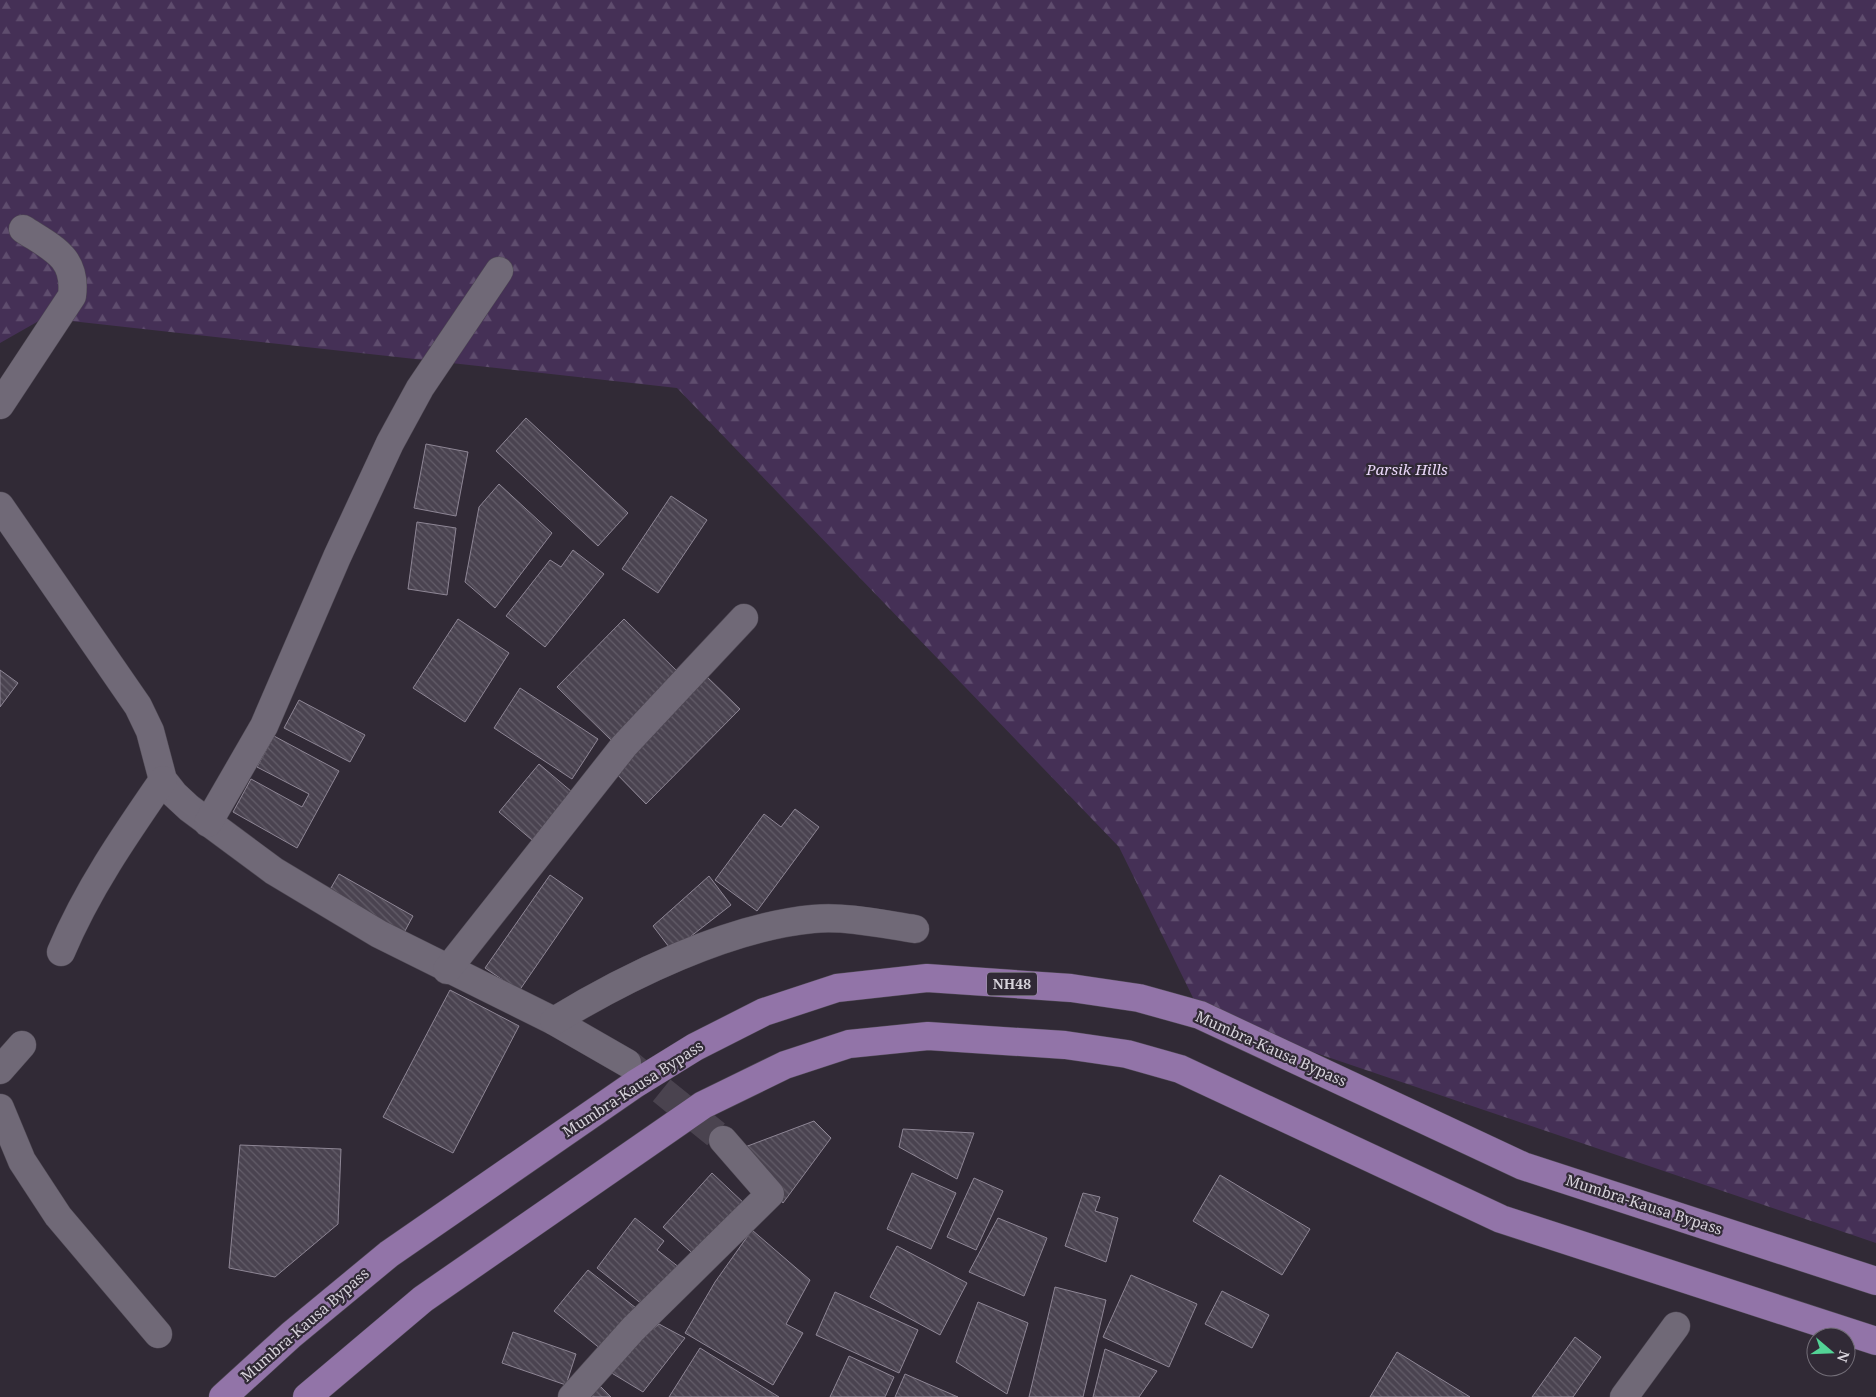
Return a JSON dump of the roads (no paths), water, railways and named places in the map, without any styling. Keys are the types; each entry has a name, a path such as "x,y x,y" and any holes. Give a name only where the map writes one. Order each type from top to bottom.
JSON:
{"highway":[{"name":"Mumbra-Kausa Bypass","path":"223,1397 291,1335 389,1254 635,1084 695,1047 764,1012 837,988 927,978 1071,988 1139,998 1200,1015 1523,1166 1876,1281"},
{"path":"307,1397 423,1299 703,1105 785,1065 849,1044 928,1036 1064,1045 1127,1054 1180,1069 1502,1219 1876,1341"}],"street":[{"path":"0,405 72,296 74,279 68,264 54,249 23,229"},
{"path":"208,823 264,726 337,557 394,435 420,388 499,271"},
{"path":"0,506 138,706 150,731 163,780 174,794 208,823 285,878 379,934 447,970 554,1021 628,1063"},
{"path":"447,970 624,746 744,618"},
{"path":"61,952 75,918 116,848 163,780"},
{"path":"554,1021 600,993 654,966 726,940 778,925 814,919 854,920 915,929"},
{"path":"0,1070 22,1045"},
{"path":"0,1108 22,1162 58,1216 158,1334"},
{"path":"572,1397 633,1329 770,1194 723,1140"},
{"path":"1624,1397 1676,1326"}],"tunnel":[{"path":"629,1064 723,1140"}],"park label":[{"name":"Parsik Hills","path":"1407,470"}]}
